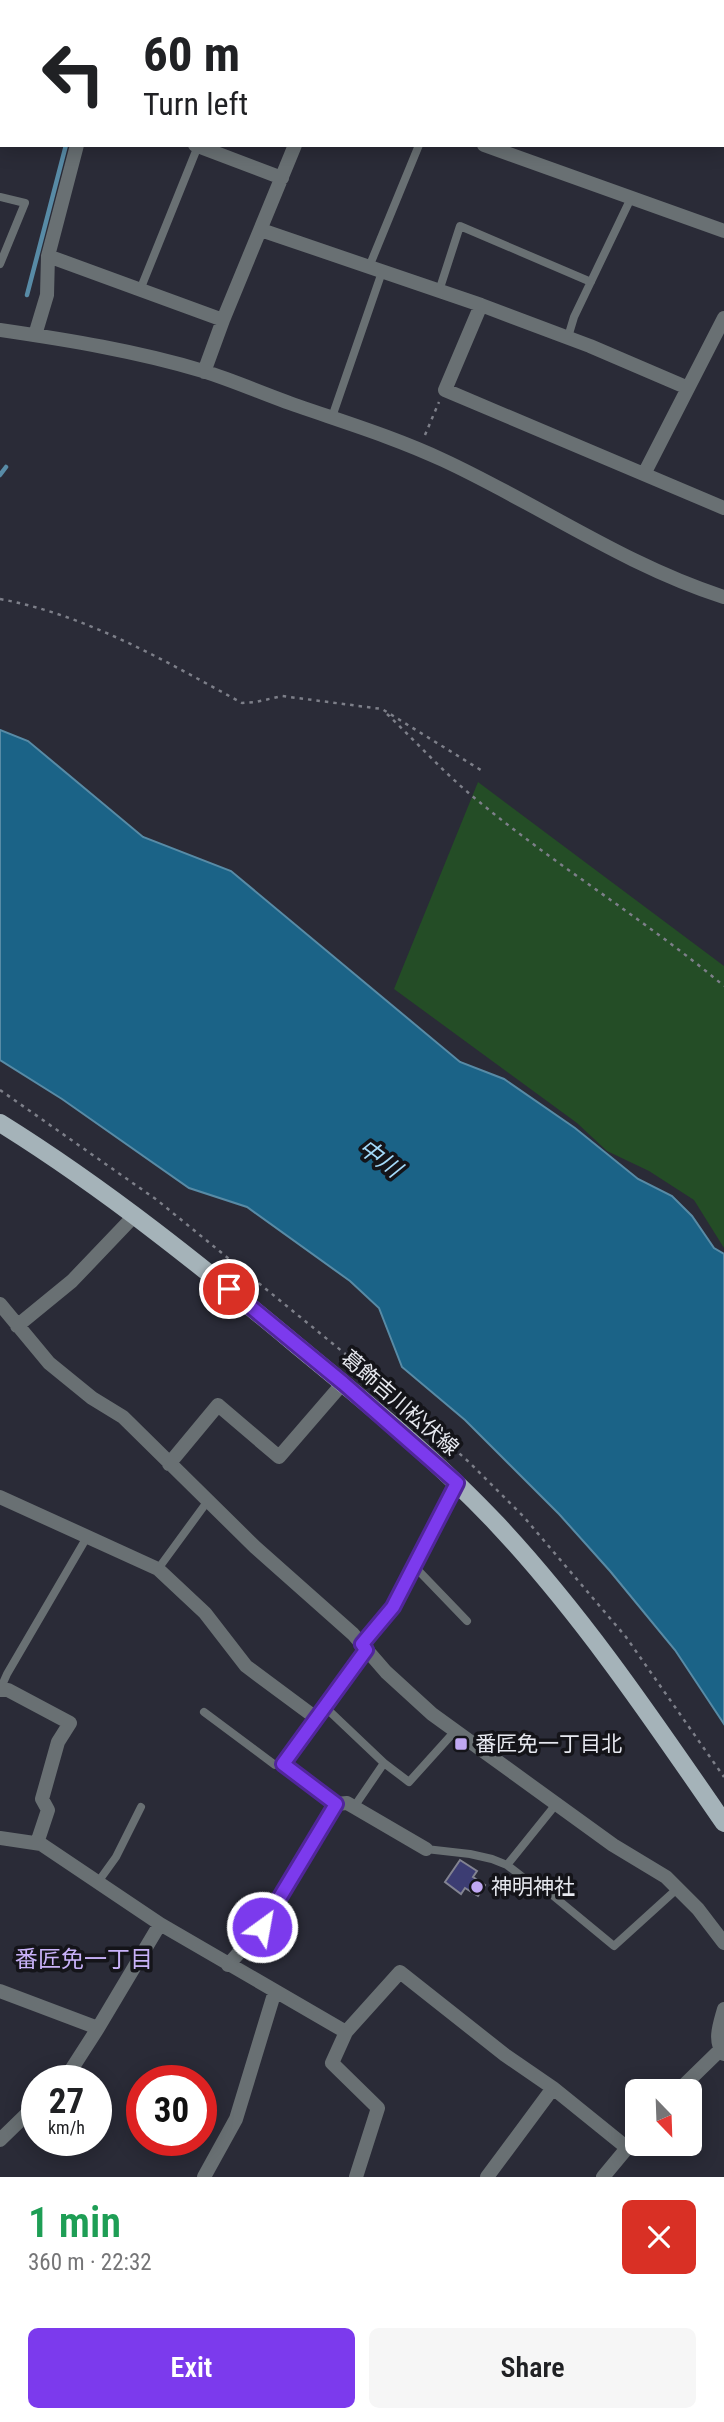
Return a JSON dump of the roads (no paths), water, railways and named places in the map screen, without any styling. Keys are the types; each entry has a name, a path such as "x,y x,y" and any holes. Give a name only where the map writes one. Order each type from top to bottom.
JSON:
{"main road":[{"name":"葛飾吉川松伏線","path":"0,1123 135,1215 343,1383 457,1483 531,1562 612,1661 724,1824"}],"street":[{"path":"35,335 47,295 48,256 76,147"},
{"path":"200,147 282,178"},
{"path":"204,372 294,147"},
{"path":"490,147 724,231"},
{"path":"261,230 481,304 568,337 688,388"},
{"path":"48,256 223,320"},
{"path":"481,304 445,390 724,508"},
{"path":"644,474 724,318"},
{"path":"0,330 163,360 204,372 419,449 486,480 655,572 724,597"},
{"path":"17,1326 72,1281 135,1215"},
{"path":"0,1304 49,1363 92,1398 123,1417 207,1502 353,1634 404,1689 455,1731 612,1845 657,1870 698,1909 724,1943"},
{"path":"169,1464 218,1405 279,1457 343,1383"},
{"path":"426,1849 347,1803 336,1804 283,1764 393,1607 457,1483"},
{"path":"0,1497 158,1569 205,1613 246,1666 321,1712"},
{"path":"0,1690 8,1690 70,1723 58,1742 42,1799 48,1810 37,1843"},
{"path":"228,1965 262,1927 336,1804"},
{"path":"0,1838 37,1843 160,1924 346,2032"},
{"path":"74,2065 160,1924"},
{"path":"356,2177 378,2108 331,2063 346,2032 400,1972 625,2146"},
{"path":"0,1990 98,2028"},
{"path":"204,2177 236,2119 275,1991"},
{"path":"692,2079 722,2052 718,2043 718,2032 724,2010"},
{"path":"486,2177 553,2088"},
{"path":"0,2140 21,2120"},
{"path":"603,2177 625,2148"}],"lane":[{"path":"140,289 197,147"},
{"path":"332,417 375,269 418,147"},
{"path":"0,197 25,204 0,264"},
{"path":"568,337 631,198"},
{"path":"439,291 460,226 591,282"},
{"path":"158,1569 207,1502"},
{"path":"0,1690 87,1536"},
{"path":"414,1566 467,1621"},
{"path":"204,1712 275,1765 283,1764"},
{"path":"321,1712 409,1782 455,1731"},
{"path":"354,1807 384,1763"},
{"path":"507,1865 557,1803"},
{"path":"98,1882 117,1857 141,1807"},
{"path":"426,1849 481,1856 507,1865 524,1879 551,1894 614,1946 678,1888"}],"water":[{"name":"中川","path":"0,730 28,741 143,837 231,871 460,1062 504,1079 575,1128 638,1179 672,1196 692,1216 714,1248 724,1254 724,1724 675,1650 559,1514 465,1420 402,1367 379,1308 350,1281 247,1207 189,1188 62,1099 0,1060"}],"waterway":[{"path":"27,295 65,147"},
{"path":"0,475 6,467"}],"place":[{"name":"番匠免一丁目北","path":"461,1744"},
{"name":"神明神社","path":"477,1887"}],"district":[{"name":"番匠免一丁目","path":"84,1959"}]}
